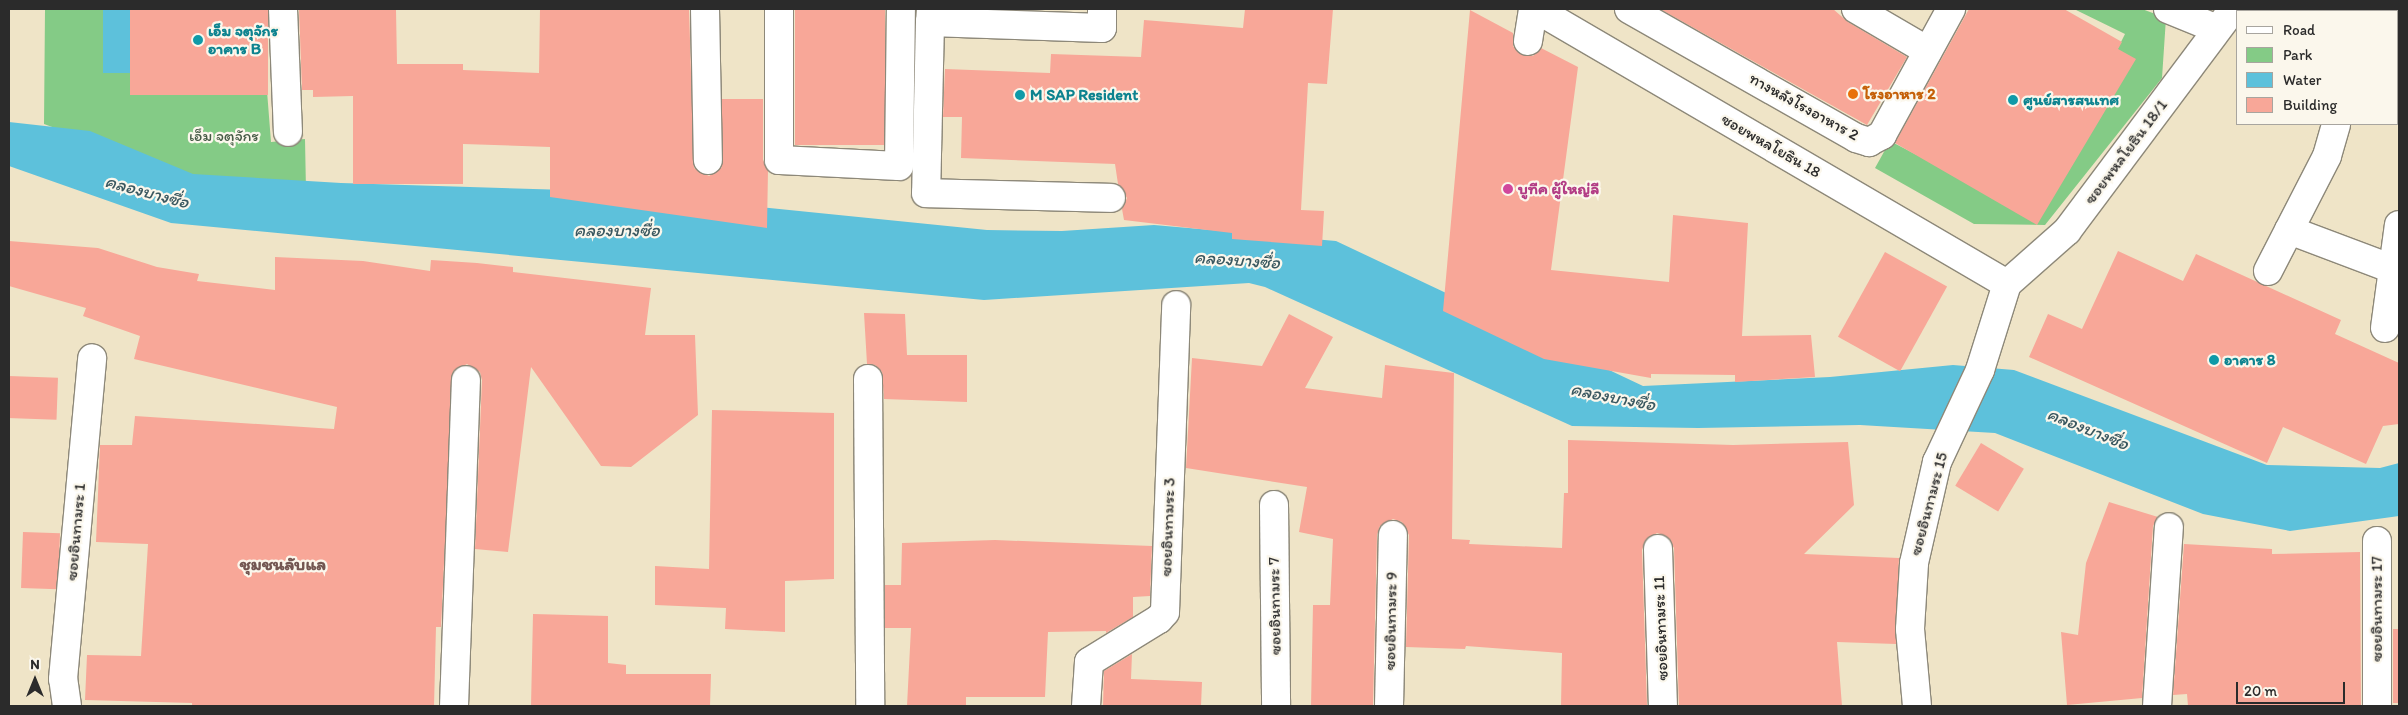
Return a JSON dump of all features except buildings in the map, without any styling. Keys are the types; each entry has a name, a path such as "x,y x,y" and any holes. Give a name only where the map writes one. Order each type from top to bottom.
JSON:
{"street":[{"path":"283,9 288,132"},
{"path":"705,9 708,160"},
{"path":"779,9 779,160 898,166 901,9"},
{"path":"1102,9 1102,28 930,15 926,193 1111,198"},
{"path":"1528,41 1534,9"},
{"name":"ซอยพหลโยธิน 18","path":"1534,9 2007,284"},
{"name":"ทางหลังโรงอาหาร 2","path":"1629,9 1856,138 1869,142 1882,134 1951,9"},
{"path":"1856,9 1928,51"},
{"path":"2168,9 2229,17"},
{"name":"ซอยพหลโยธิน 18/1","path":"2007,284 2067,231 2229,17"},
{"path":"2268,271 2327,156 2336,125"},
{"path":"2385,328 2399,224"},
{"path":"2289,230 2393,269"},
{"name":"ซอยอินทามระ 15","path":"1917,706 1910,629 1914,562 1937,462 1980,370 2007,284"},
{"name":"ซอยอินทามระ 3","path":"1086,706 1090,662 1159,619 1165,612 1176,305"},
{"name":"ซอยอินทามระ 1","path":"67,706 63,679 92,358"},
{"path":"868,379 870,706"},
{"path":"454,706 466,380"},
{"name":"ซอยอินทามระ 7","path":"1274,505 1276,706"},
{"path":"2158,706 2169,527"},
{"name":"ซอยอินทามระ 9","path":"1389,706 1393,535"},
{"name":"ซอยอินทามระ 17","path":"2377,542 2377,706"},
{"name":"ซอยอินทามระ 11","path":"1658,549 1663,706"}],"green space":[{"name":"เอ็ม จตุจักร","path":"45,9 130,9 132,95 267,91 271,142 305,139 306,191 177,173 44,124"},
{"path":"2074,9 2142,9 2166,18 2162,78 2045,225 1974,224 1875,168 1890,141 2034,216 2125,34"}],"water":[{"path":"103,9 130,9 130,73 103,73"},
{"name":"คลองบางซื่อ","path":"9,122 90,131 193,174 341,183 601,191 987,230 1062,231 1154,225 1336,241 1643,386 1830,377 1953,365 2014,370 2267,465 2380,468 2399,463 2399,516 2290,531 2203,514 1995,433 1860,425 1698,428 1572,426 1265,287 1249,283 984,300 171,223 9,166"}],"place":[{"name":"เอ็ม จตุจักร อาคาร B","path":"198,40"},
{"name":"โรงอาหาร 2","path":"1853,94"},
{"name":"M SAP Resident","path":"1020,95"},
{"name":"ศูนย์สารสนเทศ","path":"2013,100"},
{"name":"บูทีค ผู้ใหญ่ลี","path":"1508,189"},
{"name":"อาคาร 8","path":"2214,360"}],"district":[{"name":"ชุมชนลับแล","path":"283,564"}]}
